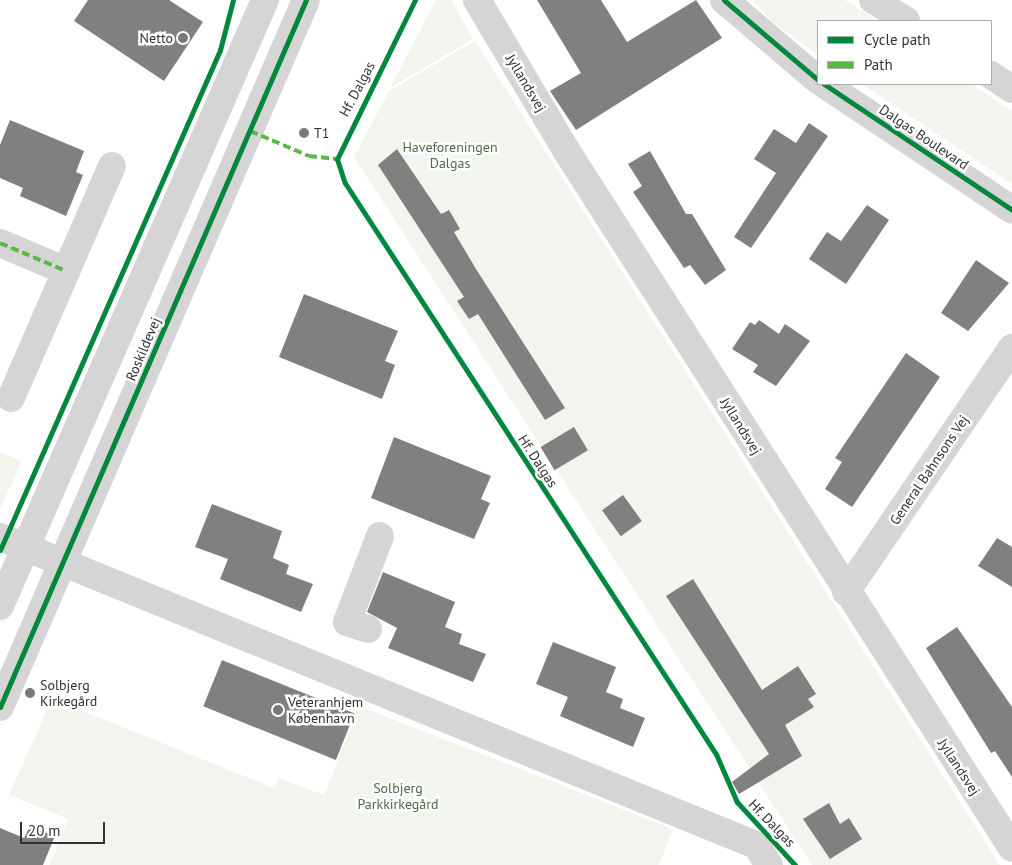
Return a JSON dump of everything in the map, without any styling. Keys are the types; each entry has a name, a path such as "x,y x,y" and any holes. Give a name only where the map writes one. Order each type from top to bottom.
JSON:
{"street":[{"name":"Roskildevej","path":"0,606 265,0"},
{"name":"Roskildevej","path":"0,707 306,0"},
{"name":"Jyllandsvej","path":"477,0 566,150 846,592 1012,848"},
{"path":"724,0 817,79"},
{"path":"878,2 905,20"},
{"path":"992,76 1012,88"},
{"name":"Dalgas Boulevard","path":"825,85 1012,210"},
{"path":"11,398 112,166"},
{"path":"0,243 66,271"},
{"name":"General Bahnsons Vej","path":"846,592 1012,348"},
{"path":"368,629 347,622 380,536"},
{"path":"0,537 756,845 769,865"}],"green space":[{"path":"436,0 451,0 473,39 390,88"},
{"path":"752,0 845,0 875,20 817,20 817,54 774,23"},
{"name":"Haveforeningen Dalgas","path":"475,41 1000,865 812,865 354,157 389,91"},
{"path":"864,85 973,85 1012,111 1012,184"},
{"path":"0,452 22,461 0,509"},
{"name":"Solbjerg Parkkirkegård","path":"52,699 274,788 279,778 324,795 359,706 673,829 659,865 49,865 68,819 9,795"}],"building":[{"path":"88,0 169,0 203,22 164,81 74,21"},
{"path":"537,0 601,0 627,42 696,0 722,38 576,130 550,91 581,73"},
{"path":"10,120 84,151 76,172 83,175 66,216 20,196 23,188 0,178 0,145"},
{"path":"809,123 828,136 751,248 734,237 776,173 754,159 774,129 796,143"},
{"path":"397,149 441,214 449,210 460,229 454,232 565,408 545,420 478,314 469,319 457,301 464,297 378,165"},
{"path":"650,151 686,214 692,214 726,270 705,285 690,265 684,268 633,192 642,186 628,164"},
{"path":"867,205 889,220 846,284 809,259 827,232 841,241"},
{"path":"976,260 1009,283 968,331 941,313"},
{"path":"304,294 398,331 385,361 395,365 382,399 279,357"},
{"path":"759,320 779,334 785,324 810,341 776,386 753,372 758,365 732,349 750,322 755,325"},
{"path":"906,353 940,377 852,507 825,489 842,462 835,458"},
{"path":"574,427 588,450 554,470 541,447"},
{"path":"394,437 491,476 481,499 490,503 474,539 371,498"},
{"path":"623,495 642,521 621,536 602,510"},
{"path":"212,504 282,531 273,558 289,565 286,574 313,584 301,612 220,579 228,559 195,547"},
{"path":"997,538 1012,547 1012,587 978,566"},
{"path":"383,572 455,602 445,627 462,634 459,644 486,654 473,682 388,648 397,628 367,612"},
{"path":"693,579 762,690 798,666 816,694 808,699 814,707 785,725 802,756 739,794 732,782 769,754 666,596"},
{"path":"957,627 1012,707 1012,777 995,751 991,753 926,648"},
{"path":"553,642 616,667 606,692 623,699 620,708 645,718 633,747 560,716 568,697 536,684"},
{"name":"Veteranhjem København","path":"222,660 355,714 336,760 203,706"},
{"path":"829,803 840,824 849,818 862,839 830,859 803,819"},
{"path":"30,826 55,836 43,865 0,865 0,828 24,838"}],"marked path":[{"path":"250,131 309,156 337,159"},
{"path":"0,243 66,271"}],"cycle path":[{"path":"0,550 220,50 233,0"},
{"path":"0,707 306,0"},
{"name":"Hf. Dalgas","path":"415,0 337,159 345,183 716,754 737,802 795,865"},
{"path":"724,0 817,79"},
{"path":"825,85 1012,210"}],"place":[{"name":"Netto","path":"183,38"},
{"name":"T1","path":"304,133"},
{"name":"Solbjerg Kirkegård","path":"30,693"},
{"name":"Veteranhjem København","path":"278,710"}]}
